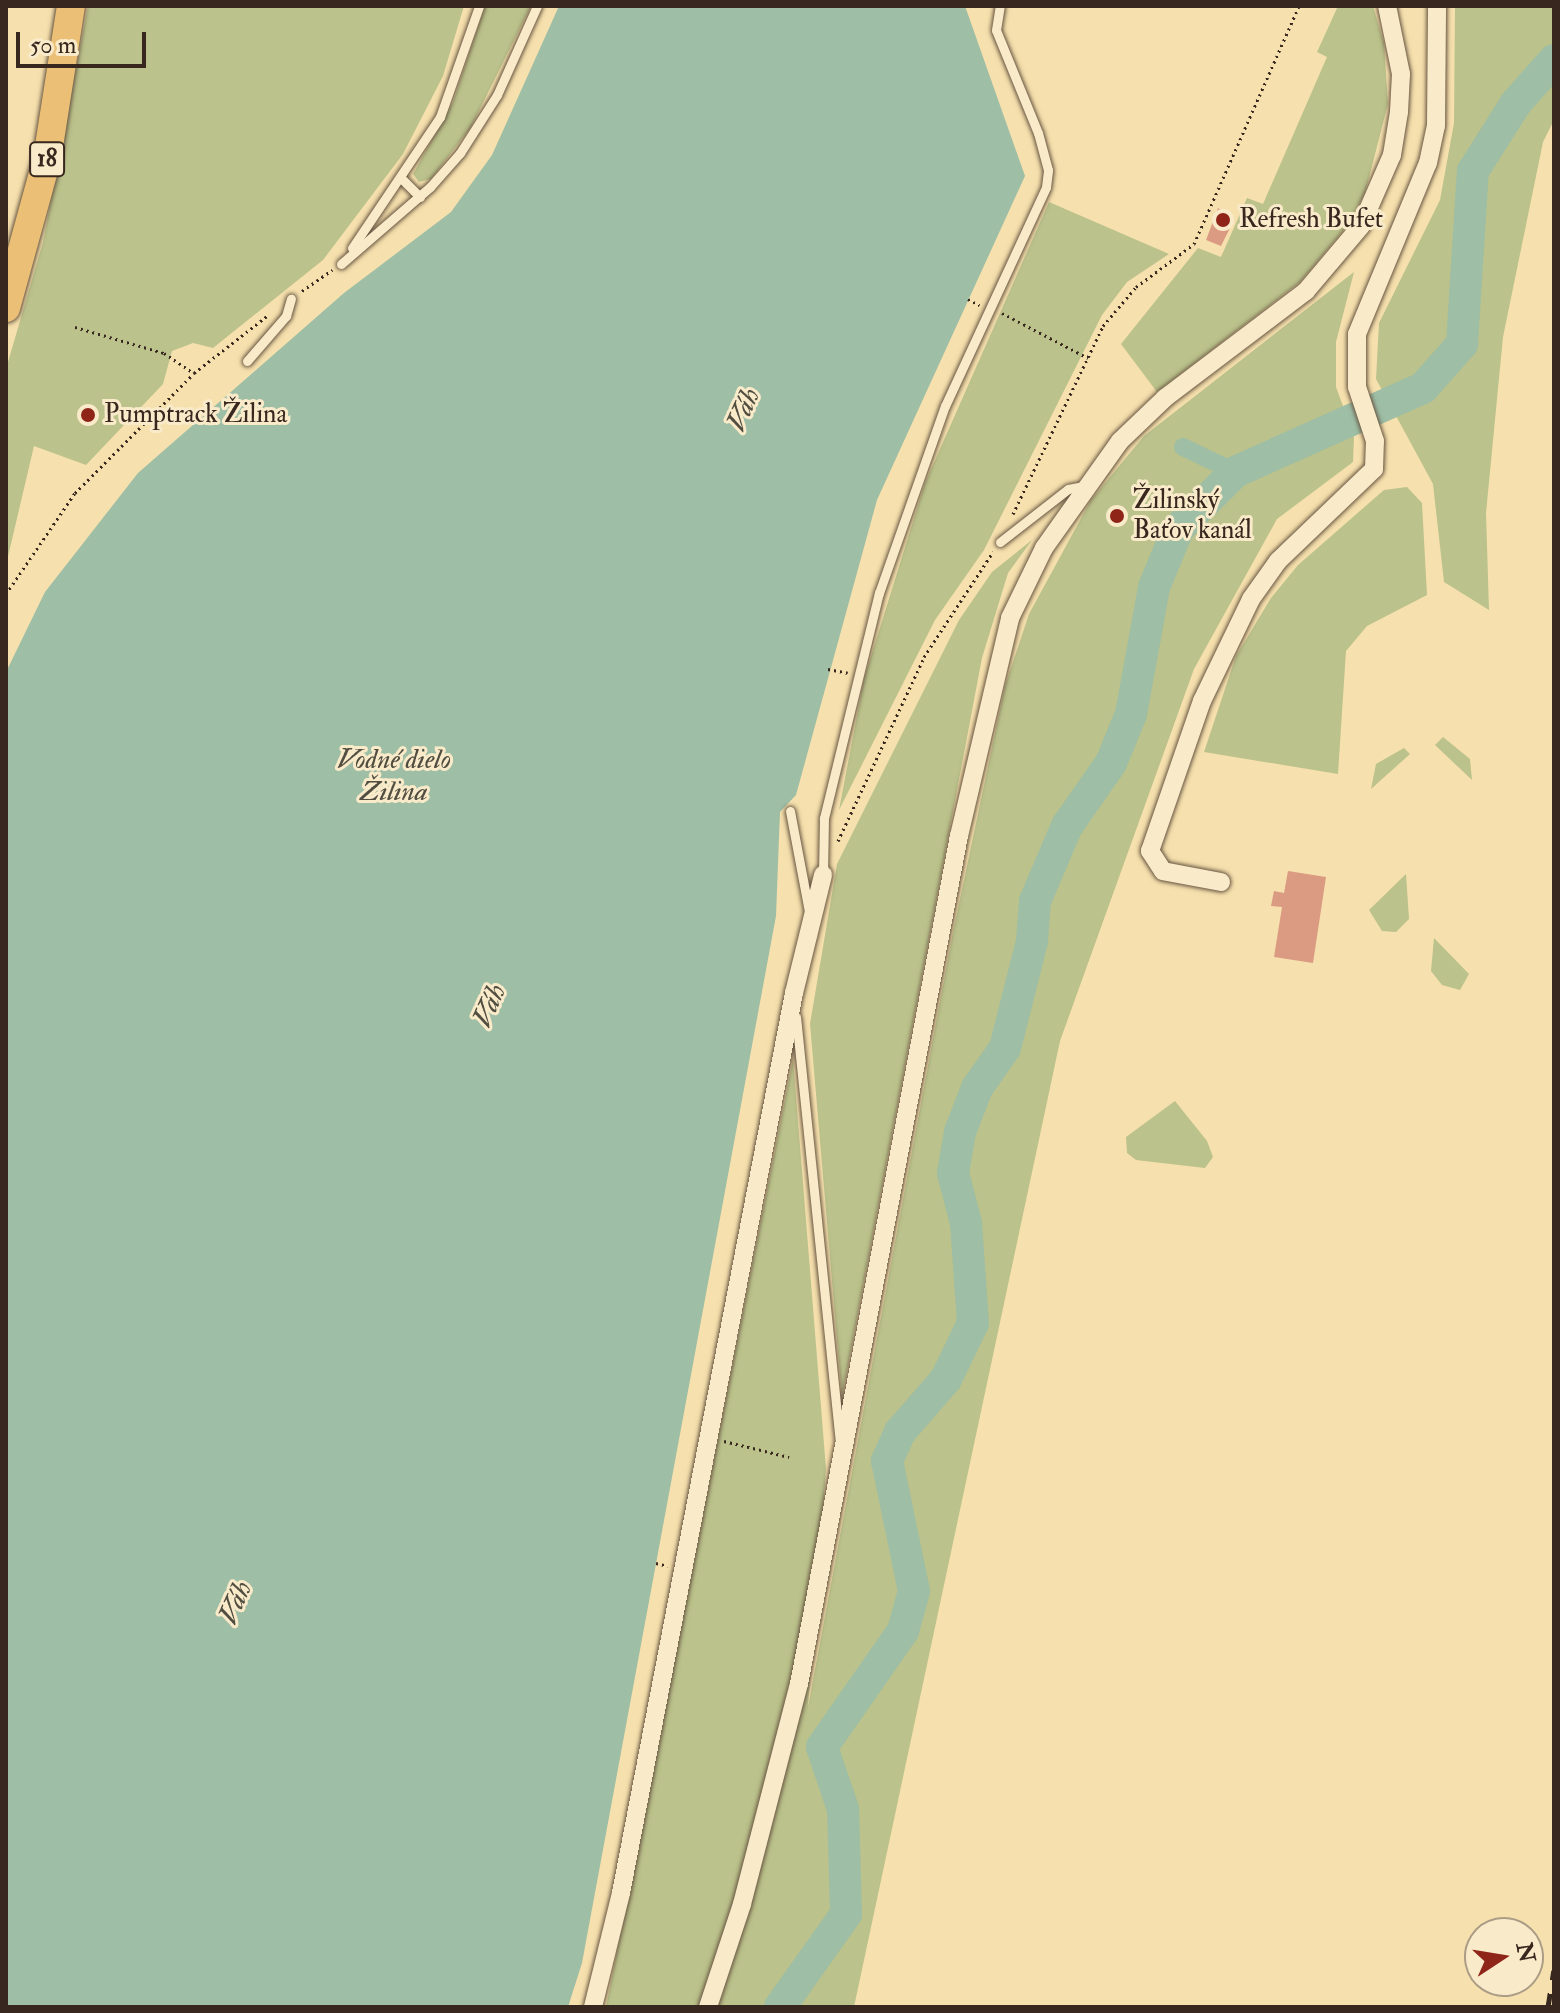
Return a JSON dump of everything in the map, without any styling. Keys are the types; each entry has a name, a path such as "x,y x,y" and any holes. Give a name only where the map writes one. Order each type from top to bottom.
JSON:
{"main road":[{"name":"18","path":"6,308 47,159 71,6"}],"street":[{"path":"708,2007 772,1796 998,659 1026,580 1084,486 1165,398 1306,291 1361,226 1392,155 1399,112 1401,74 1387,6"},
{"path":"1221,882 1163,871 1150,851 1202,701 1251,599 1314,524 1365,483 1377,456 1357,387 1354,360 1364,305 1415,201 1433,138 1437,6"},
{"path":"593,2007 621,1893 794,993 823,875"}],"lane":[{"path":"341,264 403,180 455,84 479,6"},
{"path":"341,264 420,197 487,114 537,6"},
{"path":"823,875 824,818 855,674 907,508 987,308 1048,170 998,39 1000,6"},
{"path":"403,180 420,197"},
{"path":"247,361 286,316 291,299"},
{"path":"1000,542 1068,489 1084,486"},
{"path":"790,811 811,919"},
{"path":"794,993 831,1401 842,1455"}],"path":[{"path":"823,875 931,644 1000,542 1088,358 1127,297 1194,244 1299,6"},
{"path":"6,594 75,493 194,373 341,264"},
{"path":"987,308 1088,358"},
{"path":"75,327 164,353 194,373"},
{"path":"828,669 855,674"},
{"path":"708,1438 789,1457"}],"shaded area":[{"path":"88,6 464,6 443,76 403,154 323,260 213,348 193,343 172,351 163,384 86,465 34,446 6,565 6,369 43,242"},
{"path":"485,6 531,6 471,127 431,179 419,182 413,174 453,102"},
{"path":"1338,6 1373,6 1384,43 1388,104 1365,193 1348,225 1300,282 1157,392 1121,344 1198,248 1221,257 1247,198 1263,204 1327,57 1317,52"},
{"path":"1455,6 1554,6 1554,120 1543,142 1503,337 1486,513 1489,610 1444,582 1433,484 1376,379 1379,323 1440,200 1454,123"},
{"path":"1049,202 1169,254 1127,282 1102,315 984,550 935,620 839,810 864,679 925,483"},
{"path":"1354,272 1336,342 1336,387 1354,436 1353,462 1277,519 1194,669 1060,1041 854,2007 606,2007 793,1059 826,1469 808,1707 953,932 1005,686 1029,614 1091,500 1144,436"},
{"path":"1407,487 1422,503 1427,595 1367,626 1346,651 1338,774 1204,752 1236,656 1271,598 1298,565 1384,490"},
{"path":"1032,540 1008,573 982,658 842,1397 810,1024 837,864 959,620 992,572"},
{"path":"1443,737 1470,759 1472,780 1435,745"},
{"path":"1404,748 1410,754 1371,789 1376,764"},
{"path":"1406,874 1409,919 1396,932 1382,931 1369,910"},
{"path":"1434,938 1469,974 1460,990 1442,985 1431,971"},
{"path":"1175,1101 1207,1141 1213,1157 1205,1168 1136,1160 1127,1153 1126,1137"}],"water":[{"name":"Vodné dielo Žilina","path":"559,6 965,6 1025,176 877,500 796,795 780,812 776,916 582,1963 568,2007 6,2007 6,672 45,592 138,473 344,293 451,212 492,155"}],"building":[{"path":"1218,208 1234,220 1221,246 1206,240"},
{"path":"1288,871 1326,877 1313,963 1274,957 1282,907 1271,906 1274,891 1284,893"}],"waterway":[{"path":"780,2007 846,1914 843,1809 822,1747 903,1631 914,1591 887,1461 900,1432 946,1379 973,1323 966,1223 953,1173 960,1132 977,1088 1005,1048 1032,941 1035,901 1067,826 1111,763 1131,714 1154,587 1178,529 1235,472 1423,388 1462,344 1473,171 1516,103 1554,60"},
{"path":"1183,447 1235,472"}],"railway":[{"path":"1548,2007 1554,1970"}],"place":[{"name":"Refresh Bufet","path":"1223,220"},
{"name":"Pumptrack Žilina","path":"88,415"},
{"name":"Žilinský Baťov kanál","path":"1117,516"}],"water label":[{"name":"Váh","path":"744,410"},
{"name":"Váh","path":"490,1006"},
{"name":"Váh","path":"236,1603"}]}
